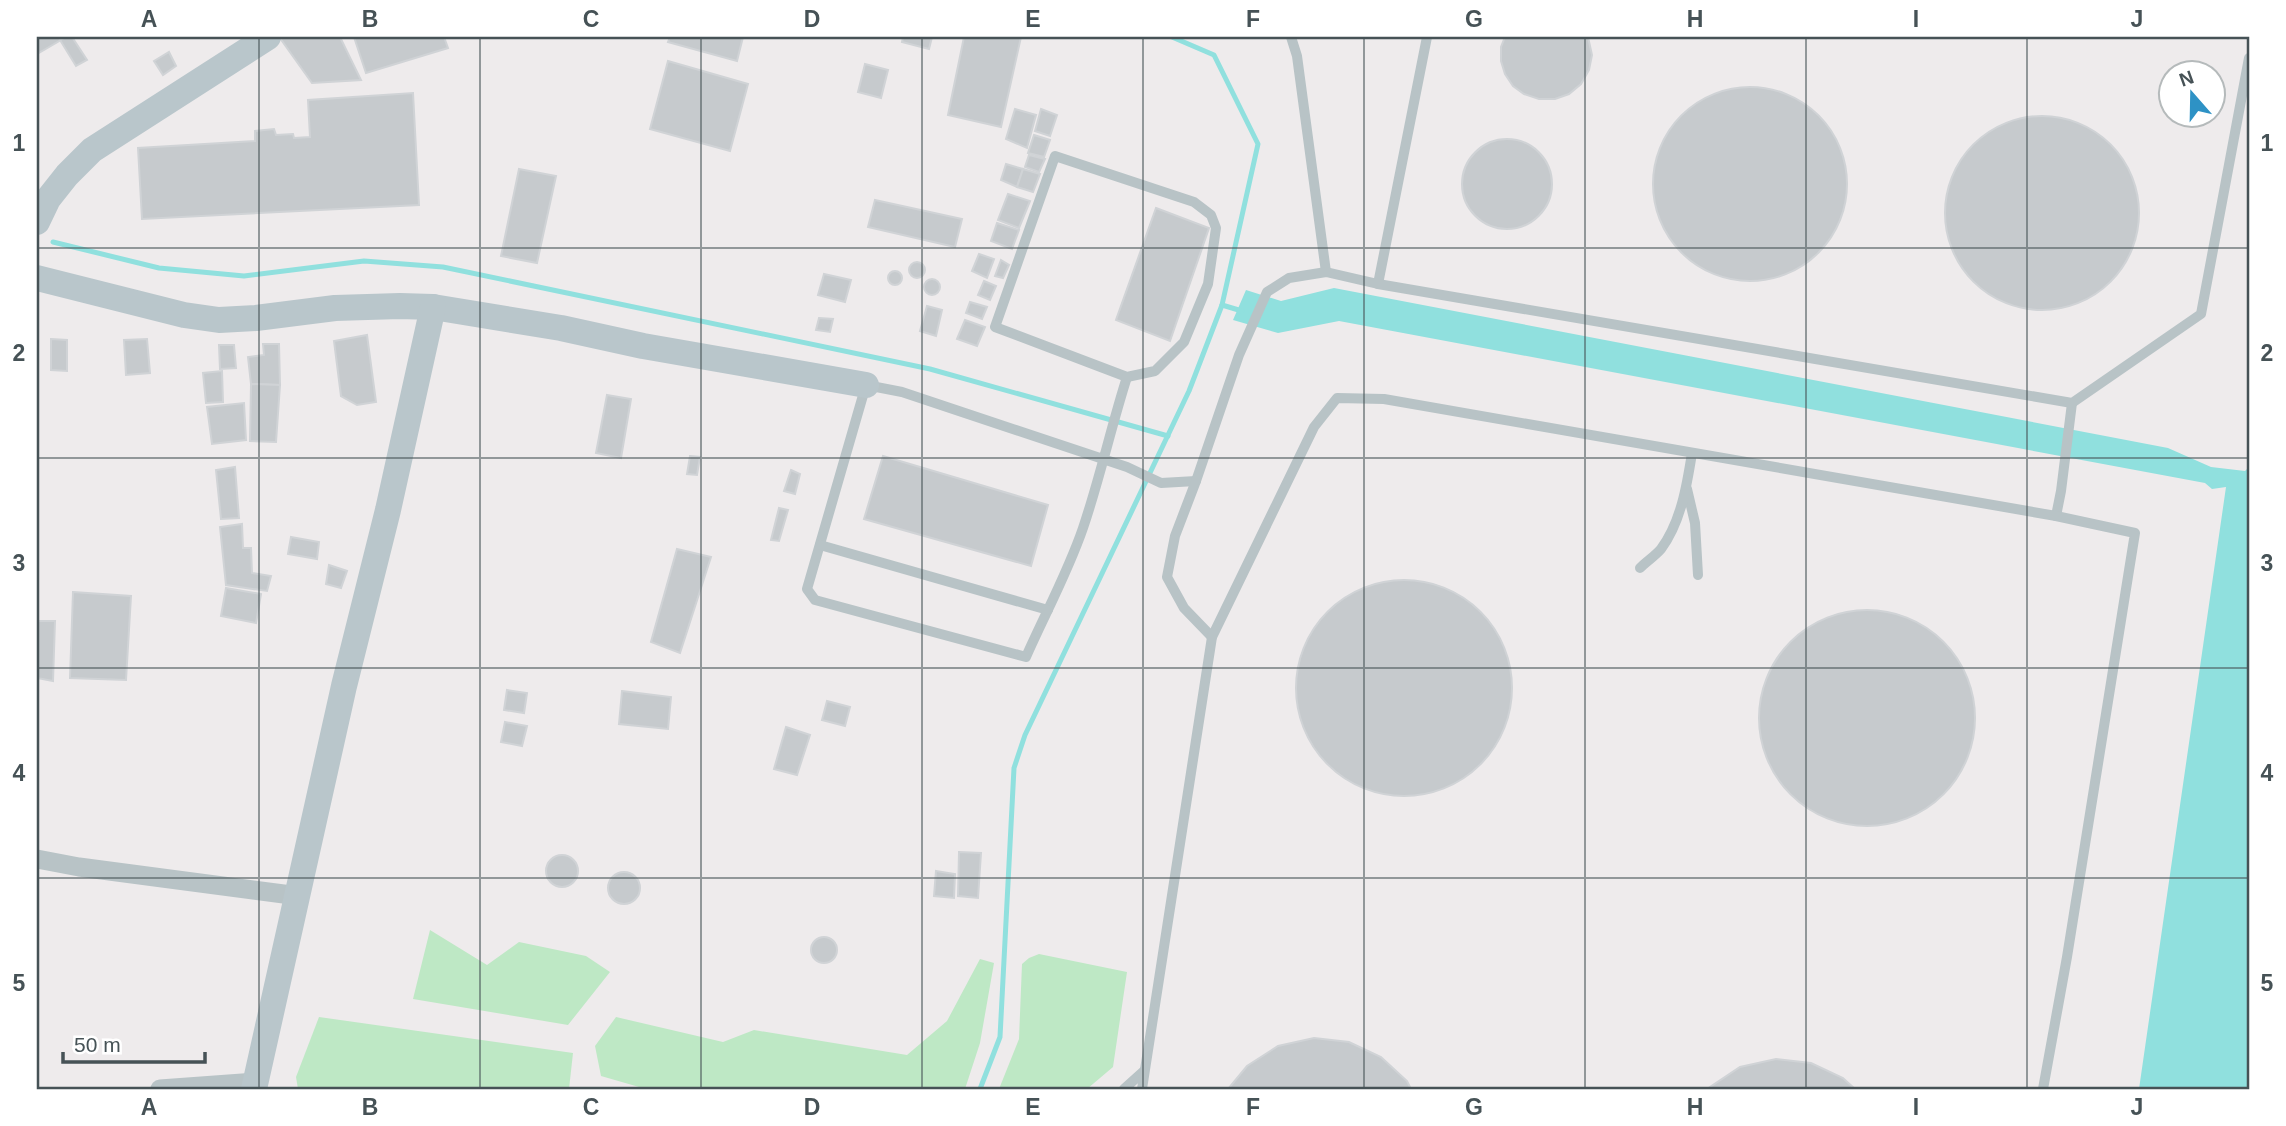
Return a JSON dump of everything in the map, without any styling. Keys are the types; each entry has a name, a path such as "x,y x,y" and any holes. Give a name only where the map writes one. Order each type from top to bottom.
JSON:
{"street":[{"path":"37,222 48,199 66,174 92,150 268,37"},
{"path":"37,278 184,315 219,320 335,308 433,307 866,385"},
{"path":"160,1089 255,1085 344,686 388,510 433,307"},
{"path":"37,859 299,896"}],"lane":[{"path":"1291,37 1297,56 1326,272"},
{"path":"1378,284 1427,37"},
{"path":"1212,637 1184,608 1167,576 1175,536 1239,355 1267,292 1289,278 1326,272 1378,284 2071,403 2201,314 2249,58"},
{"path":"1055,156 1194,202 1211,215 1216,228 1208,284 1184,342 1155,371 1127,377 995,327 1055,156"},
{"path":"1127,377 1111,428 1103,459 1083,529 1026,657 815,600 807,589 866,385 902,392 1103,459 1127,467 1161,483 1196,481"},
{"path":"1142,1089 1212,637 1314,427 1337,398 1384,400 2056,516 2135,533 2077,901 2043,1089"},
{"path":"2056,516 2071,403"},
{"path":"1640,568 1660,550 1672,529 1687,489 1692,453"},
{"path":"1687,489 1695,523 1698,575"},
{"path":"820,545 1048,610"},
{"path":"1124,1089 1144,1071"}],"green space":[{"path":"430,930 487,965 519,942 586,956 610,972 568,1025 413,999"},
{"path":"1039,954 1127,972 1113,1067 1087,1089 999,1089 1019,1039 1022,964"},
{"path":"980,959 994,963 980,1043 965,1089 646,1089 601,1076 595,1046 616,1017 723,1042 754,1030 907,1055 947,1021"},
{"path":"319,1017 573,1053 569,1089 298,1089 296,1077"}],"water":[{"path":"1334,288 2168,448 2211,467 2245,471 2249,467 2249,1089 2139,1089 2226,487 2212,489 2205,483 1339,321 1278,333 1233,320 1246,290 1281,301"}],"building":[{"path":"37,37 66,37 37,54"},
{"path":"72,37 87,60 76,66 60,40"},
{"path":"340,37 361,80 312,83 280,38"},
{"path":"354,37 444,37 448,48 366,73"},
{"path":"670,37 743,37 737,61 668,42"},
{"path":"903,37 932,37 929,49 902,42"},
{"path":"964,37 1021,37 1001,127 948,115"},
{"path":"1505,37 1588,37 1592,55 1589,70 1581,84 1569,94 1555,99 1539,99 1524,94 1513,86 1505,74 1501,47"},
{"path":"169,52 176,66 163,75 154,61"},
{"path":"668,61 748,84 730,151 650,129"},
{"path":"865,64 888,70 881,98 858,92"},
{"path":"1750,87 1769,88 1787,94 1819,115 1840,147 1846,165 1846,203 1840,221 1819,253 1787,274 1769,280 1750,281 1731,280 1713,274 1681,253 1660,221 1654,203 1653,184 1654,165 1660,147 1681,115 1713,94 1731,88"},
{"path":"413,93 419,205 142,219 138,148 255,141 255,131 274,129 276,135 310,137 308,100"},
{"path":"1015,109 1036,115 1027,148 1006,139"},
{"path":"1041,109 1057,115 1050,136 1035,131"},
{"path":"2042,116 2061,117 2079,123 2111,144 2132,176 2138,194 2138,232 2132,250 2111,282 2079,303 2061,309 2042,310 2023,309 2005,303 1973,282 1952,250 1946,232 1945,213 1946,194 1952,176 1973,144 2005,123 2023,117"},
{"path":"1034,135 1050,140 1044,157 1028,153"},
{"path":"1507,139 1524,142 1539,152 1549,167 1552,184 1549,201 1539,216 1524,226 1507,229 1490,226 1475,216 1465,201 1462,184 1465,167 1475,152 1490,142"},
{"path":"1029,155 1045,159 1039,172 1025,167"},
{"path":"1006,164 1023,169 1017,187 1001,180"},
{"path":"519,169 556,176 537,263 501,256"},
{"path":"1023,169 1040,174 1033,192 1017,187"},
{"path":"1008,194 1030,201 1019,228 998,220"},
{"path":"875,200 962,219 955,247 868,227"},
{"path":"1156,208 1209,228 1170,341 1116,320"},
{"path":"997,223 1019,230 1012,249 991,241"},
{"path":"979,254 994,259 987,278 972,271"},
{"path":"1001,260 1009,265 1003,278 995,276"},
{"path":"917,262 923,264 923,276 917,278 911,276 909,270 911,264"},
{"path":"892,271 898,271 902,278 898,285 892,285 888,281 888,275"},
{"path":"824,274 851,280 845,302 818,295"},
{"path":"929,279 935,279 940,287 938,293 929,295 924,290 924,284"},
{"path":"984,281 996,286 990,300 978,295"},
{"path":"970,302 987,307 982,319 966,313"},
{"path":"927,306 942,310 936,336 920,331"},
{"path":"819,318 833,319 830,332 816,330"},
{"path":"965,320 985,327 977,346 957,339"},
{"path":"367,335 376,402 357,405 341,396 334,341"},
{"path":"51,339 67,340 67,371 51,370"},
{"path":"147,339 150,373 126,375 124,340"},
{"path":"263,344 279,344 280,385 251,384 248,357 264,355"},
{"path":"219,345 234,345 236,368 220,369"},
{"path":"222,371 223,402 206,403 203,373"},
{"path":"251,384 280,385 276,442 250,441"},
{"path":"607,395 631,399 621,458 596,453"},
{"path":"244,403 246,440 212,444 207,407"},
{"path":"690,456 700,457 697,475 687,474"},
{"path":"883,456 1048,505 1031,566 864,519"},
{"path":"235,467 239,518 221,519 216,470"},
{"path":"791,470 800,474 795,494 784,491"},
{"path":"779,508 788,510 779,541 771,540"},
{"path":"242,524 243,548 251,548 252,573 271,576 267,591 226,585 220,527"},
{"path":"291,537 319,542 317,559 288,554"},
{"path":"677,549 711,557 680,653 651,642"},
{"path":"329,565 347,571 341,588 326,584"},
{"path":"1404,580 1445,588 1464,598 1480,612 1494,628 1504,647 1512,688 1504,729 1494,748 1480,764 1464,778 1445,788 1404,796 1363,788 1344,778 1328,764 1314,748 1304,729 1296,688 1304,647 1314,628 1328,612 1344,598 1363,588"},
{"path":"226,588 261,594 256,623 221,616"},
{"path":"73,592 131,596 126,680 70,678"},
{"path":"1867,610 1908,618 1927,628 1943,642 1957,658 1967,677 1975,718 1967,759 1957,778 1943,794 1927,808 1908,818 1867,826 1826,818 1807,808 1791,794 1777,778 1767,759 1759,718 1767,677 1777,658 1791,642 1807,628 1826,618"},
{"path":"37,621 55,621 53,681 37,678"},
{"path":"507,690 527,693 524,713 504,710"},
{"path":"622,691 671,697 668,729 619,724"},
{"path":"827,701 850,707 845,726 822,720"},
{"path":"505,722 527,726 522,746 501,742"},
{"path":"786,727 810,735 797,775 774,769"},
{"path":"959,852 981,853 978,898 958,896"},
{"path":"562,855 574,859 578,871 574,883 562,887 550,883 546,871 550,859"},
{"path":"936,871 955,874 954,898 934,896"},
{"path":"624,872 635,877 640,888 635,899 624,904 613,899 608,888 613,877"},
{"path":"824,937 833,941 837,950 833,959 824,963 815,959 811,950 815,941"},
{"path":"1314,1038 1349,1042 1381,1057 1407,1081 1411,1089 1228,1089 1247,1066 1278,1046"},
{"path":"1776,1059 1811,1063 1843,1078 1855,1089 1707,1089 1740,1067"}],"waterway":[{"path":"980,1089 1000,1037 1014,768 1025,735 1189,391 1222,305 1258,144 1214,55 1172,37"},
{"path":"53,242 159,268 244,276 364,261 443,267 930,369 1168,436"},
{"path":"1222,305 1242,311"}]}
